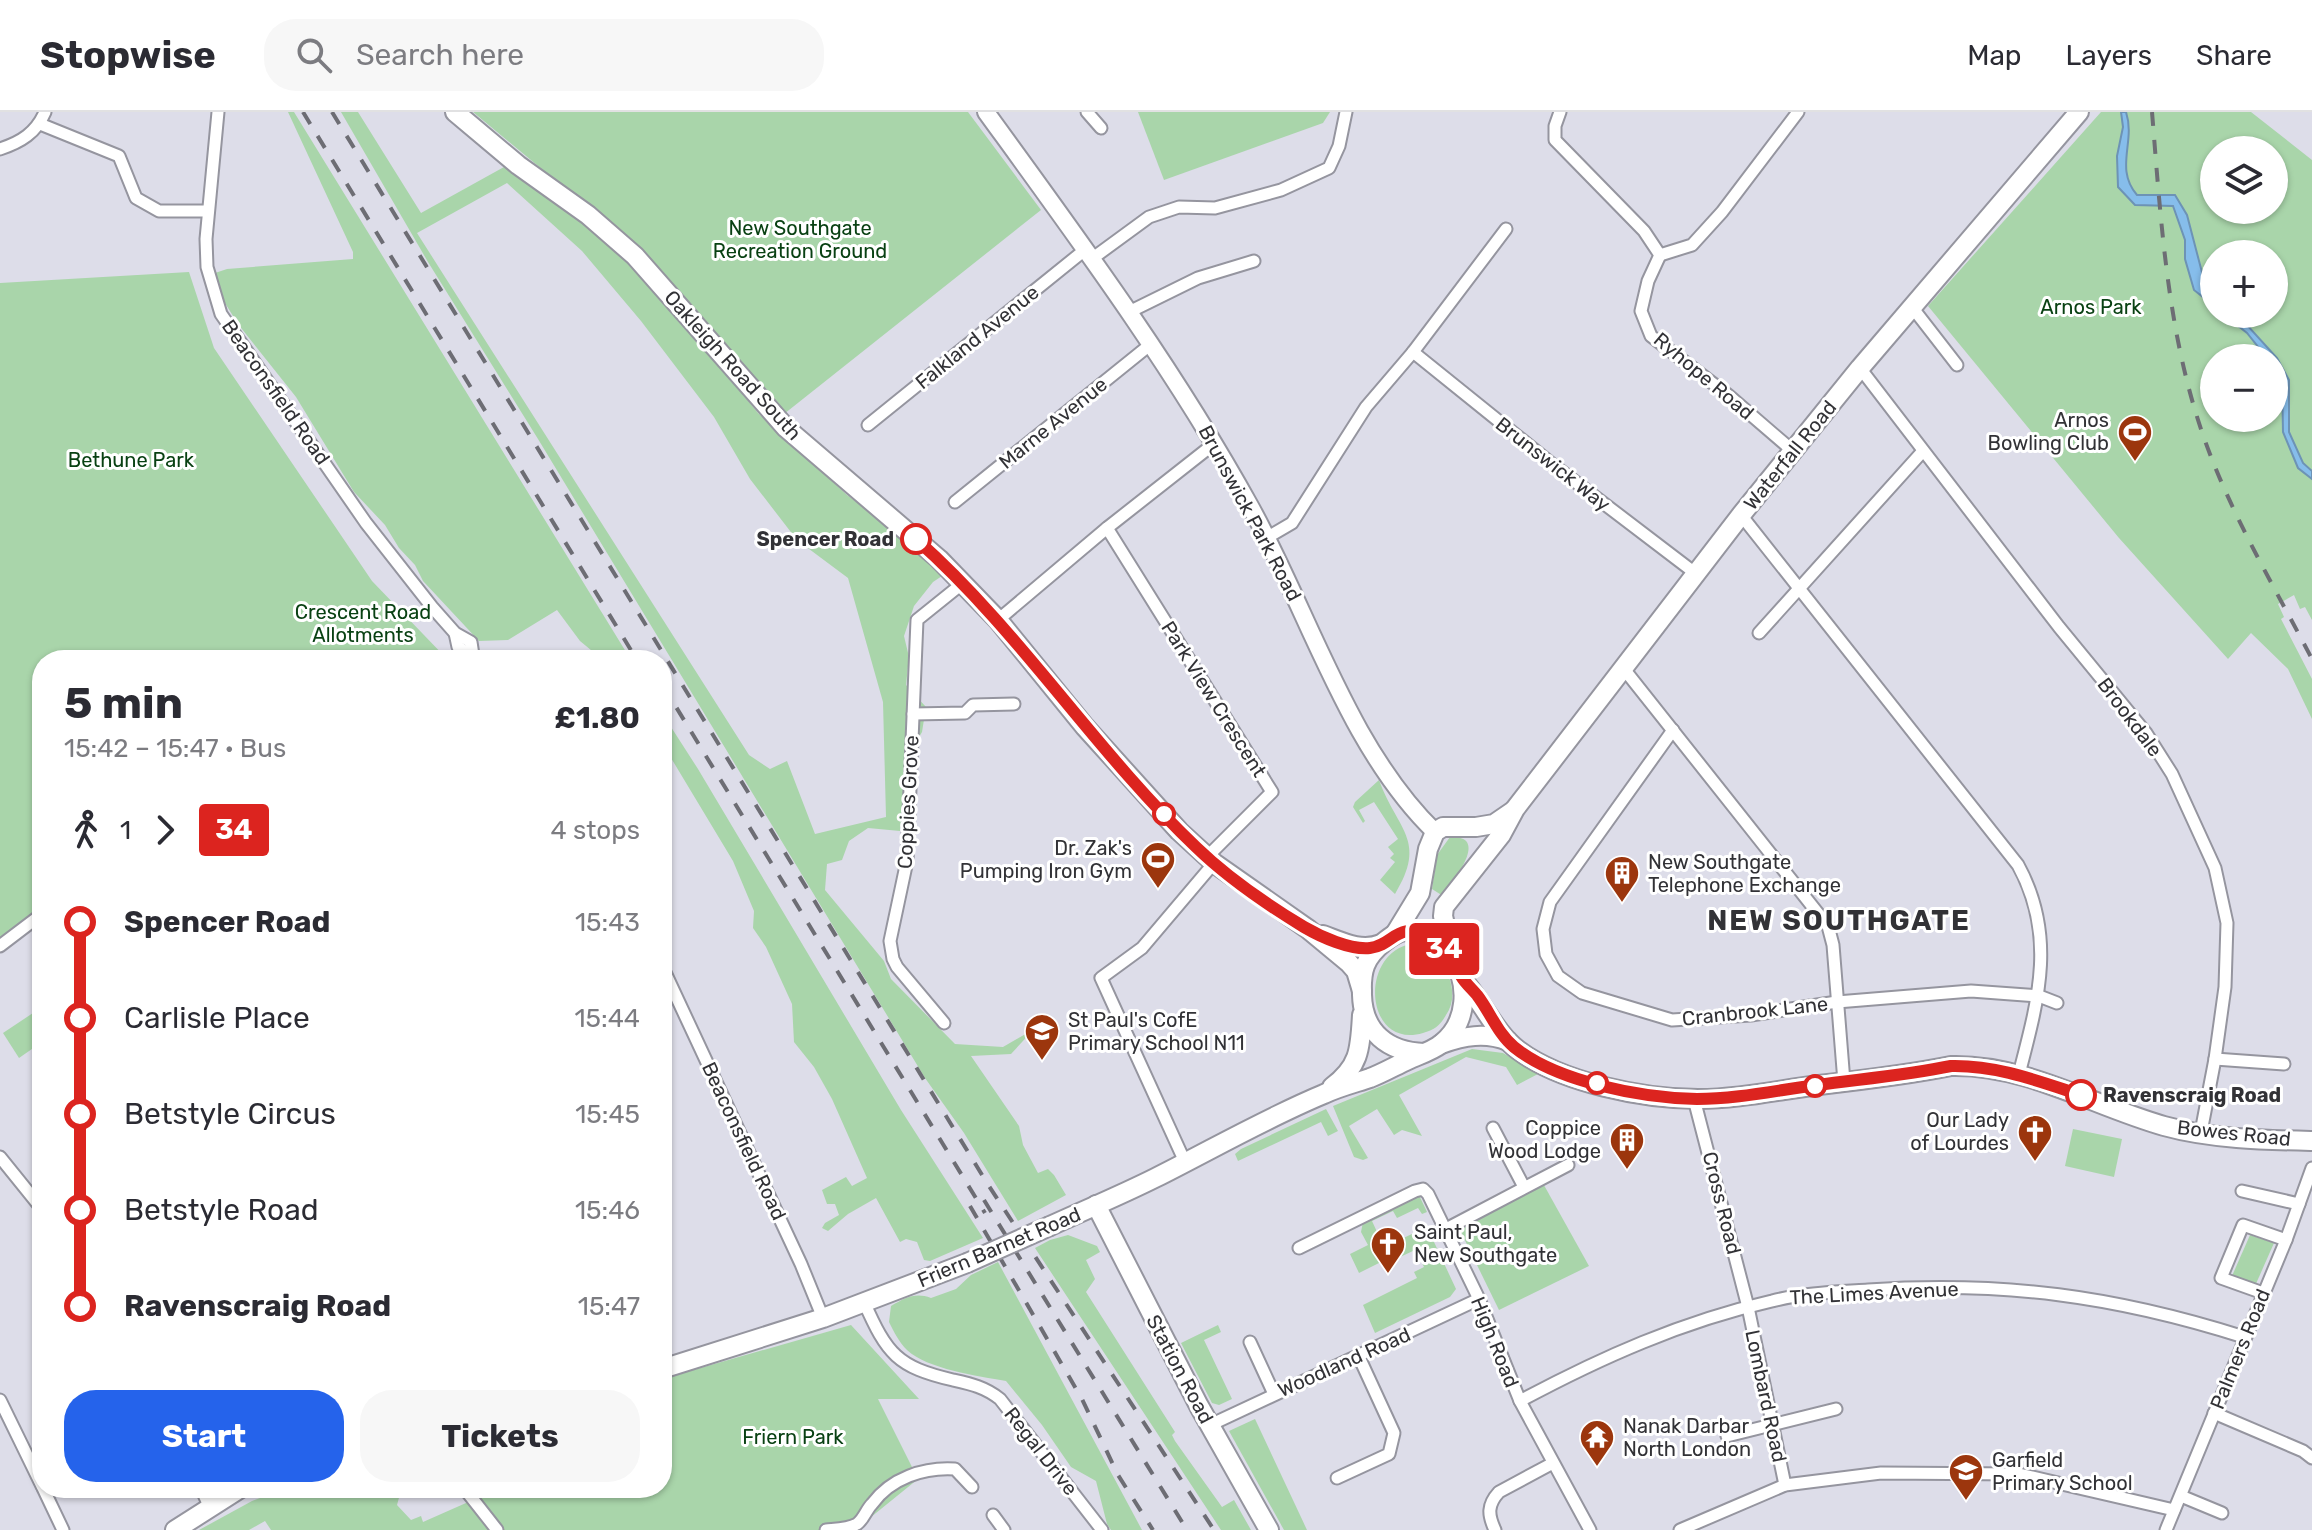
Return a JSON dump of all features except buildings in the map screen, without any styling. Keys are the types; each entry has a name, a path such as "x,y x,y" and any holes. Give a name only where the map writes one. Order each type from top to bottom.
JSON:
{"main road":[{"name":"Oakleigh Road South","path":"455,112 518,165 588,215 635,256 786,428 900,524 963,583 998,620 1085,727 1179,831 1211,860 1308,929 1349,963 1356,971 1362,1000"},
{"name":"Waterfall Road","path":"1453,960 1443,916 1444,907 1501,835 1515,809 1741,515 1860,368 2079,112"},
{"path":"1388,939 1406,931 1429,937 1453,960 1462,979 1461,1014 1441,1044 1424,1053 1409,1053 1384,1042 1369,1027 1362,1000 1365,961 1388,939 1420,893 1428,849 1435,832 1443,827 1494,824 1515,809"},
{"path":"1459,828 1475,840 1473,871"},
{"name":"Oakleigh Road South","path":"1308,929 1351,946 1372,948 1388,939"},
{"name":"Bowes Road","path":"1462,979 1477,995 1508,1041 1530,1058 1583,1079 1620,1089 1694,1099 1761,1094 1951,1066 1988,1067 2019,1074 2162,1125 2201,1132 2312,1141"},
{"name":"Friern Barnet Road","path":"1324,1094 1348,1075 1356,1062 1362,1000"},
{"name":"Bowes Road","path":"1441,1044 1485,1035 1508,1041"},
{"name":"Friern Barnet Road","path":"672,1363 823,1318 967,1263 1096,1205 1324,1094 1424,1053"},
{"name":"Station Road","path":"1096,1205 1210,1425 1269,1530"},
{"path":"175,1530 226,1498"}],"street":[{"path":"0,149 20,142 40,124 45,112"},
{"name":"Beaconsfield Road","path":"218,112 208,211 207,267 221,314 366,523 455,633 458,647 463,650"},
{"name":"Brunswick Park Road","path":"986,112 1090,253 1215,443 1268,537 1353,717 1413,812 1435,832"},
{"path":"1087,112 1101,128"},
{"name":"Falkland Avenue","path":"868,425 1090,253 1149,217 1179,207 1215,208 1281,190 1329,168 1339,146 1346,112"},
{"path":"1560,112 1555,126 1555,140 1644,231 1660,255 1692,245 1722,212 1798,112"},
{"path":"40,124 119,156 136,198 159,211 208,211"},
{"path":"1268,537 1292,523 1366,407 1413,352 1506,229"},
{"name":"Ryhope Road","path":"1660,255 1648,281 1641,311 1651,336 1728,395 1793,451"},
{"path":"1129,312 1198,278 1254,261"},
{"path":"1912,307 1957,365"},
{"name":"Marne Avenue","path":"955,502 1151,344"},
{"name":"Brunswick Way","path":"1413,352 1695,573"},
{"name":"Brookdale","path":"1860,368 2059,627 2146,733 2172,774 2215,868 2227,923 2225,987 2201,1132"},
{"path":"998,620 1215,443"},
{"path":"1759,633 1923,451"},
{"path":"1741,515 2018,865 2034,898 2040,945 2039,996 2019,1074"},
{"name":"Park View Crescent","path":"1107,528 1272,792 1211,860"},
{"name":"Coppies Grove","path":"944,1023 897,967 891,952 891,931 907,861 917,620 963,583"},
{"path":"1624,669 1828,926 1833,945 1844,1082"},
{"path":"913,714 965,713 973,705 1014,704"},
{"name":"Cranbrook Lane","path":"1673,730 1550,902 1543,929 1546,954 1558,976 1582,993 1672,1020 1751,1015 1837,1002 1971,991 2039,996 2057,1003"},
{"path":"1185,1162 1101,978 1142,948 1211,860"},
{"path":"0,946 32,922"},
{"name":"Beaconsfield Road","path":"672,987 801,1264 823,1318"},
{"path":"2215,1059 2284,1064"},
{"name":"Cross Road","path":"1694,1099 1748,1307"},
{"path":"1493,1128 1524,1187"},
{"path":"0,1157 32,1197"},
{"path":"1446,1229 1568,1165"},
{"name":"Palmers Road","path":"2166,1530 2286,1240 2312,1168"},
{"name":"High Road","path":"1299,1248 1423,1189 1479,1299 1520,1401 1590,1530"},
{"path":"2242,1191 2299,1204"},
{"path":"2263,1293 2221,1278 2243,1225 2286,1240"},
{"name":"The Limes Avenue","path":"1520,1401 1603,1358 1690,1324 1774,1300 1841,1292 1951,1287 2021,1290 2134,1306 2244,1337"},
{"name":"Woodland Road","path":"1210,1425 1479,1299"},
{"name":"Regal Drive","path":"864,1302 883,1341 908,1366 982,1387 1000,1399 1102,1530"},
{"name":"Lombard Road","path":"1748,1307 1785,1485"},
{"path":"1250,1342 1274,1394"},
{"path":"1337,1478 1389,1454 1394,1441 1394,1433 1359,1357"},
{"path":"0,1400 32,1466"},
{"path":"1727,1436 1836,1409"},
{"path":"2214,1413 2303,1451 2312,1458"},
{"path":"1495,1530 1489,1509 1499,1492 1553,1463"},
{"path":"826,1530 852,1526 861,1521 870,1505 887,1487 921,1472 936,1468 955,1469 972,1487"},
{"path":"1680,1530 1785,1485 1881,1473 2019,1474 2174,1510"},
{"path":"2181,1496 2222,1513"},
{"path":"47,1498 63,1530"},
{"path":"206,1498 210,1508"},
{"path":"472,1498 497,1530"},
{"path":"993,1515 1004,1530"}],"green space":[{"path":"288,112 294,112 625,650 591,650 580,641 557,610 508,640 479,641 423,581 385,525 354,492 296,397 238,324 220,295 215,273 227,269 353,259 353,252"},
{"path":"341,112 358,112 421,213 504,167 517,169 640,268 758,413 847,495 925,554 942,576 933,582 914,606 904,636 909,657 906,685 926,707 922,732 906,759 900,831 868,828 849,841 842,860 827,864 825,890 884,961 891,979 955,1044 1003,1047 1034,1029 1011,1054 971,1056 1019,1126 1023,1145 1038,1173 1048,1169 1066,1195 1018,1221 964,1133 925,1078 672,660 672,650 666,650 428,262","holes":["507,183 582,251 641,321 714,417 750,479 797,540 848,578 883,702 886,817 815,834 787,761 770,769 749,755 417,233"]},
{"name":"New Southgate Recreation Ground","path":"473,112 968,112 1041,210 784,414 626,239"},
{"path":"1138,112 1330,112 1323,123 1164,180"},
{"name":"Arnos Park","path":"2101,112 2251,112 2282,136 2200,136 2200,224 2288,224 2288,141 2312,160 2312,620 2305,607 2300,609 2294,595 2278,604 2284,617 2281,619 2312,679 2312,719 2288,669 2251,633 2228,659 2119,538 1928,306"},
{"name":"Bethune Park","path":"189,272 214,348 372,581 438,650 32,650 32,918 0,942 0,283"},
{"path":"672,729 901,1110 983,1238 930,1261 924,1260 917,1242 906,1239 900,1242 876,1198 848,1214 828,1231 822,1228 839,1215 835,1204 827,1204 822,1190 846,1177 852,1186 867,1178 832,1099 814,1067 794,1042 792,1004 766,947 753,928 754,911 733,861 672,760"},
{"path":"1379,780 1409,847 1405,876 1395,894 1380,880 1395,862 1390,858 1394,854 1388,847 1398,839 1374,802 1359,810 1365,821 1363,823 1353,807"},
{"path":"1450,837 1462,838 1468,844 1468,851 1460,871 1443,896 1432,889 1437,855"},
{"path":"1411,944 1422,947 1440,962 1451,982 1452,994 1451,1005 1436,1027 1423,1033 1404,1034 1389,1028 1380,1015 1375,999 1376,981 1382,965 1394,951"},
{"path":"32,1014 32,1049 19,1058 3,1033"},
{"path":"1472,1049 1503,1053 1538,1074 1517,1085 1506,1067 1466,1057 1399,1095 1422,1136 1402,1130 1394,1135 1377,1109 1349,1126 1368,1158 1354,1157 1333,1106"},
{"path":"1326,1109 1338,1131 1328,1136 1321,1122 1238,1161 1235,1154 1241,1149"},
{"path":"2073,1129 2122,1139 2114,1177 2065,1166"},
{"path":"1540,1178 1589,1266 1499,1310 1455,1220"},
{"path":"1418,1193 1427,1212 1422,1214 1418,1208 1397,1218 1393,1211 1372,1221 1384,1247 1427,1227 1456,1289 1450,1297 1375,1333 1363,1305 1417,1278 1414,1272 1424,1267 1415,1250 1398,1258 1395,1255 1359,1273 1350,1254 1368,1245 1361,1232 1363,1222"},
{"path":"1068,1235 1097,1246 1100,1252 1086,1260 1095,1279 1086,1292 1175,1432 1172,1435 1175,1441 1222,1507 1234,1500 1251,1530 1221,1530 1035,1248"},
{"path":"2250,1235 2274,1243 2255,1286 2232,1276"},
{"path":"998,1262 1142,1530 1111,1530 1096,1481 1071,1467 1006,1381 954,1371 916,1357 899,1340 889,1322 891,1306 910,1297 931,1298 956,1289 971,1275"},
{"name":"Friern Park","path":"851,1325 919,1399 878,1399 918,1479 855,1530 271,1530 265,1521 249,1530 199,1530 260,1498 399,1498 397,1505 411,1520 421,1516 423,1522 472,1498 672,1498 672,1376"},
{"path":"1218,1325 1221,1332 1204,1340 1232,1399 1219,1405 1212,1403 1181,1343"},
{"path":"1255,1419 1307,1530 1284,1530 1229,1431"}],"water":[{"path":"2121,112 2126,112 2129,134 2127,175 2137,195 2175,195 2187,215 2200,265 2200,295 2194,290 2185,259 2185,240 2173,206 2135,205 2118,187 2117,156 2123,127"},
{"path":"2241,328 2250,328 2264,344 2256,344"},
{"path":"2288,378 2289,432 2303,463 2312,471 2312,479 2298,468 2283,432 2288,432"}],"railway":[{"path":"303,112 631,650"},
{"path":"332,112 661,650"},
{"path":"2152,112 2167,275 2191,396 2226,493 2312,659"},
{"path":"672,668 987,1183 1214,1530"},
{"path":"672,700 985,1213"},
{"path":"984,1200 1187,1530"},
{"path":"970,1206 1082,1399 1118,1475 1153,1530"}],"bus line":[{"name":"34","path":"916,539 998,620 1085,727 1179,831 1207,857 1277,910 1308,929 1347,945 1372,948 1406,931 1429,937 1453,960 1462,979 1477,995 1508,1041 1545,1066 1620,1089 1694,1099 1761,1094 1951,1066 1988,1067 2081,1095"}],"place":[{"name":"Arnos Bowling Club","path":"2135,463"},
{"name":"Spencer Road","path":"916,539"},
{"name":"Dr. Zak's Pumping Iron Gym","path":"1158,890"},
{"name":"New Southgate Telephone Exchange","path":"1622,904"},
{"name":"St Paul's CofE Primary School N11","path":"1042,1062"},
{"name":"Ravenscraig Road","path":"2081,1095"},
{"name":"Our Lady of Lourdes","path":"2035,1163"},
{"name":"Coppice Wood Lodge","path":"1627,1171"},
{"name":"Saint Paul, New Southgate","path":"1388,1275"},
{"name":"Nanak Darbar North London","path":"1597,1468"},
{"name":"Garfield Primary School","path":"1966,1502"}],"district":[{"name":"NEW SOUTHGATE","path":"1839,920"}],"park label":[{"name":"Crescent Road Allotments","path":"363,624"}]}
